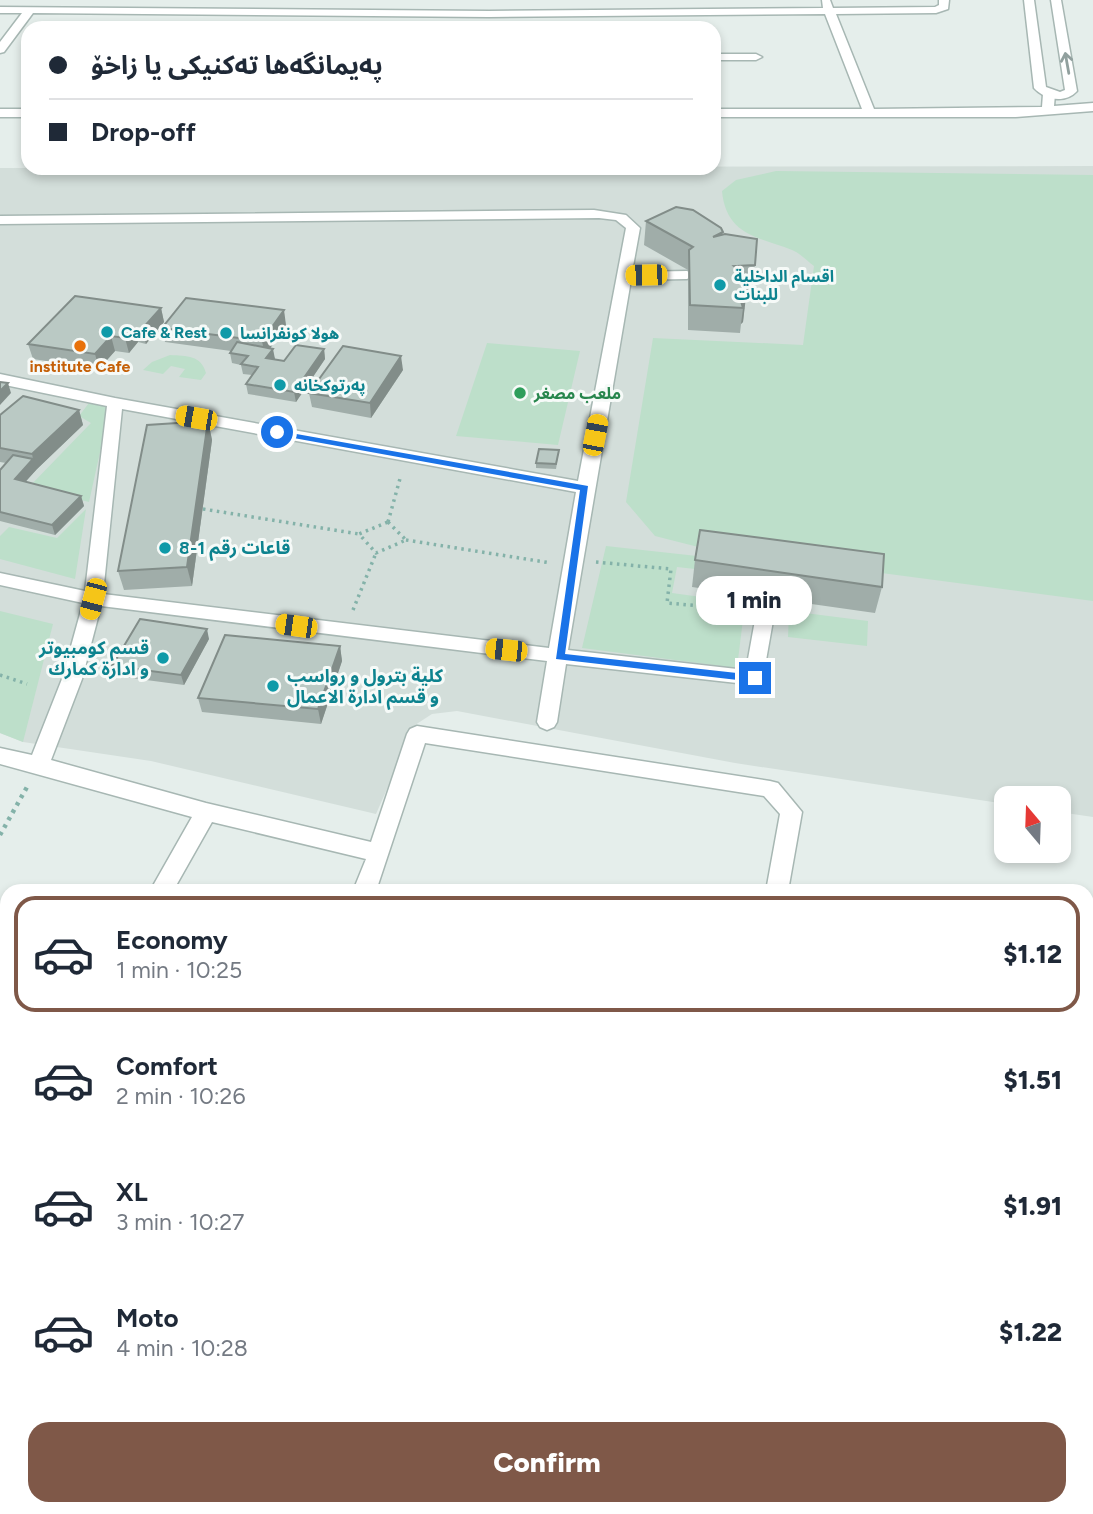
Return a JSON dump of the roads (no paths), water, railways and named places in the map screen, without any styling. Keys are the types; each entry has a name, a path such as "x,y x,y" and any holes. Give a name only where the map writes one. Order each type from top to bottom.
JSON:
{"street":[{"path":"151,16 160,0"},
{"path":"277,13 280,0"},
{"path":"489,14 490,0"},
{"path":"825,0 869,113"},
{"path":"0,10 151,16 277,13 607,13 711,6 831,13 936,10 944,7 944,0"},
{"path":"1028,0 1040,88 1049,94 1064,95 1071,91 1056,0"},
{"path":"22,21 29,11"},
{"path":"380,21 381,13"},
{"path":"607,13 608,21"},
{"path":"0,50 21,22"},
{"path":"721,57 755,57"},
{"path":"1048,110 1049,94"},
{"path":"721,113 1016,113 1093,107"},
{"path":"0,113 21,113"},
{"path":"0,220 605,214 624,219 633,229 626,276 584,488 547,722"},
{"path":"626,276 687,275"},
{"path":"0,379 116,403 584,488"},
{"path":"39,765 72,679 93,599 116,403"},
{"path":"0,579 93,599 559,657 755,678 768,598"},
{"path":"367,884 417,734 770,789 791,812 778,884"},
{"path":"0,756 206,812 379,853"},
{"path":"165,884 206,812"}],"place":[{"name":"اقسام الداخلیة للبنات","path":"720,285"},
{"name":"Cafe & Rest","path":"107,332"},
{"name":"هولا كونفرانسا","path":"226,333"},
{"name":"institute Cafe","path":"80,346"},
{"name":"په‌رتوكخانه‌","path":"280,385"},
{"name":"ملعب مصغر","path":"520,393"},
{"name":"قاعات رقم 1-8","path":"165,548"},
{"name":"قسم کومبیوتر و ادارة كمارك","path":"163,658"},
{"name":"كلية بترول و رواسب و قسم ادارة الاعمال","path":"273,686"}]}
